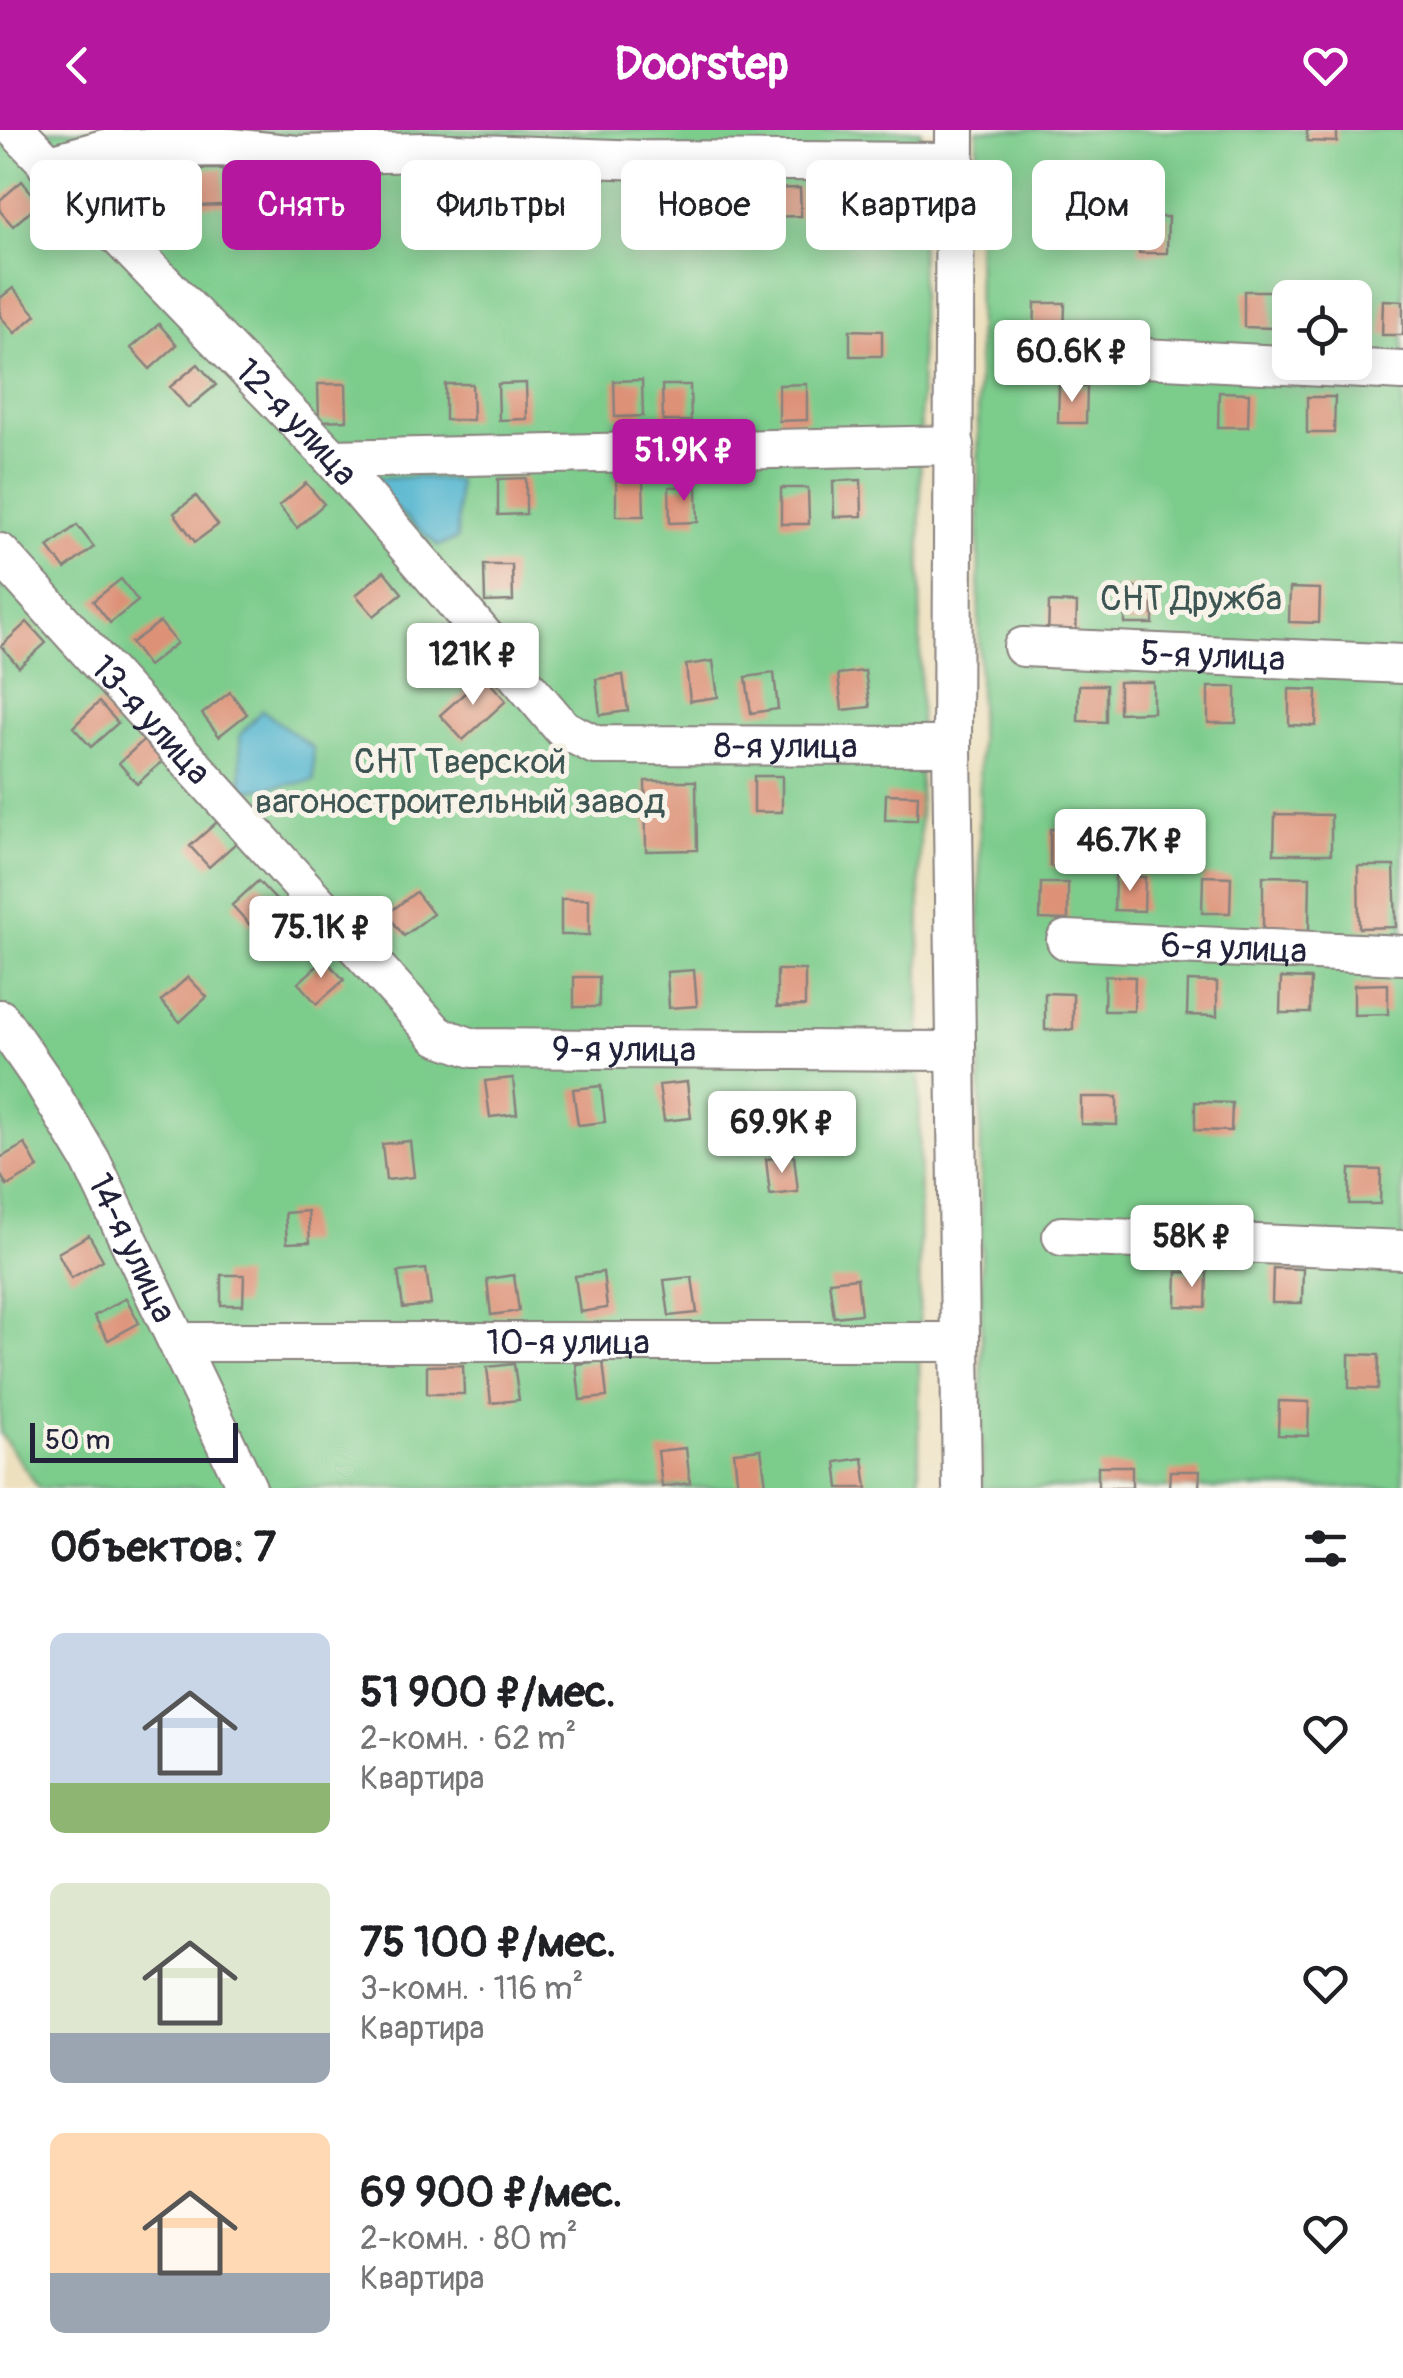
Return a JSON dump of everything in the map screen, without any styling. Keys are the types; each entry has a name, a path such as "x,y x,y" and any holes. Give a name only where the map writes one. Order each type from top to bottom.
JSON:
{"street":[{"name":"12-я улица","path":"16,130 43,160"},
{"path":"62,160 104,149 222,147 298,155 426,152 643,160 955,146 952,746 962,1488"},
{"name":"12-я улица","path":"130,250 333,459 562,730"},
{"path":"1046,353 1403,372"},
{"path":"333,459 956,446"},
{"name":"13-я улица","path":"0,553 418,1016 438,1036 473,1048"},
{"name":"5-я улица","path":"1024,647 1403,664"},
{"name":"8-я улица","path":"562,730 596,744 952,746"},
{"name":"6-я улица","path":"1066,940 1403,955"},
{"name":"14-я улица","path":"0,1020 92,1161 247,1488"},
{"name":"9-я улица","path":"473,1048 954,1051"},
{"path":"1062,1236 1403,1250"},
{"name":"10-я улица","path":"178,1342 958,1342"}],"green space":[{"name":"СНТ Тверской вагоностроительный завод","path":"0,130 921,130 921,160 806,160 806,250 921,250 919,1488 39,1488 0,1433"},
{"name":"СНТ Дружба","path":"977,130 1403,130 1403,1488 982,1488 977,250 1012,250 1012,160 977,160"}],"water":[{"path":"377,479 458,481 457,539 438,546 373,489"},
{"path":"262,710 313,748 314,781 242,791 240,735"}],"building":[{"path":"1307,130 1337,130 1337,142 1307,141"},
{"path":"202,169 222,169 222,205 202,206"},
{"path":"22,181 30,191 30,212 13,226 0,211 0,200"},
{"path":"786,188 800,188 801,216 786,216"},
{"path":"1168,217 1167,253 1139,253 1165,250"},
{"path":"13,288 36,315 15,333 0,316 0,298"},
{"path":"1244,291 1272,291 1272,328 1244,327"},
{"path":"1383,300 1403,301 1403,335 1382,335"},
{"path":"1035,303 1065,303 1064,338 1034,337"},
{"path":"159,324 177,345 150,369 131,348"},
{"path":"850,330 882,331 882,356 850,356"},
{"path":"198,364 216,385 188,408 170,387"},
{"path":"642,380 643,416 615,417 614,381"},
{"path":"526,383 527,419 499,420 498,384"},
{"path":"318,384 346,384 347,420 319,421"},
{"path":"445,384 472,384 473,420 445,420"},
{"path":"807,384 807,420 779,421 779,385"},
{"path":"662,385 690,385 691,421 663,421"},
{"path":"1059,386 1087,387 1086,423 1058,423"},
{"path":"1219,392 1249,393 1248,427 1218,427"},
{"path":"1307,397 1335,397 1334,433 1307,433"},
{"path":"526,478 526,514 498,515 498,479"},
{"path":"643,479 644,516 616,516 616,480"},
{"path":"861,480 862,516 834,517 833,481"},
{"path":"306,483 324,504 297,528 279,506"},
{"path":"697,486 698,522 670,523 669,487"},
{"path":"781,488 808,488 809,524 781,524"},
{"path":"196,496 218,525 195,542 174,513"},
{"path":"77,525 94,547 65,569 48,547"},
{"path":"484,565 512,565 513,601 485,602"},
{"path":"384,571 402,593 374,616 356,595"},
{"path":"121,579 138,601 110,623 93,601"},
{"path":"1125,587 1153,588 1153,624 1125,624"},
{"path":"1290,588 1320,589 1319,623 1289,622"},
{"path":"1049,602 1077,603 1076,639 1048,638"},
{"path":"27,622 46,643 19,667 1,646"},
{"path":"160,622 177,643 148,666 131,643"},
{"path":"713,661 718,697 690,701 686,665"},
{"path":"865,671 870,707 842,710 838,674"},
{"path":"774,673 778,709 751,713 746,677"},
{"path":"623,675 628,711 600,715 596,679"},
{"path":"484,676 506,701 463,740 440,715"},
{"path":"1119,682 1153,682 1153,712 1119,713"},
{"path":"1079,685 1106,685 1106,722 1078,721"},
{"path":"1208,687 1236,687 1236,723 1208,723"},
{"path":"1289,689 1317,690 1316,726 1289,725"},
{"path":"230,692 247,714 219,736 202,714"},
{"path":"99,702 118,723 91,747 73,727"},
{"path":"145,739 164,760 137,784 119,763"},
{"path":"754,776 782,776 782,812 754,812"},
{"path":"645,781 696,781 697,850 646,851"},
{"path":"886,794 918,795 917,820 885,820"},
{"path":"1275,814 1331,815 1331,854 1274,854"},
{"path":"217,822 236,843 209,867 190,846"},
{"path":"1050,829 1078,830 1078,866 1050,866"},
{"path":"1358,866 1394,866 1396,927 1359,928"},
{"path":"1115,876 1145,877 1144,911 1114,910"},
{"path":"1203,876 1231,877 1230,913 1202,913"},
{"path":"1263,876 1310,877 1309,931 1263,931"},
{"path":"258,881 277,901 250,925 232,905"},
{"path":"1041,883 1068,883 1068,920 1040,919"},
{"path":"416,892 433,914 404,936 387,914"},
{"path":"561,899 589,899 589,935 561,935"},
{"path":"325,959 344,980 317,1004 298,983"},
{"path":"694,970 697,1006 669,1008 667,972"},
{"path":"777,970 805,970 805,1006 777,1007"},
{"path":"1105,976 1135,977 1134,1011 1104,1011"},
{"path":"188,977 207,997 180,1022 161,1001"},
{"path":"574,977 599,977 599,1007 574,1007"},
{"path":"1281,978 1311,979 1310,1013 1280,1013"},
{"path":"1188,981 1217,982 1217,1016 1187,1015"},
{"path":"1388,984 1388,1014 1354,1015 1354,985"},
{"path":"1045,993 1073,994 1073,1030 1045,1030"},
{"path":"513,1078 517,1114 490,1117 485,1081"},
{"path":"687,1082 691,1118 664,1121 659,1085"},
{"path":"601,1086 605,1122 578,1125 573,1089"},
{"path":"1081,1097 1117,1097 1117,1125 1081,1124"},
{"path":"1195,1102 1232,1103 1231,1131 1195,1130"},
{"path":"410,1141 414,1177 386,1180 382,1144"},
{"path":"25,1144 38,1168 7,1186 0,1174 0,1158"},
{"path":"794,1156 798,1192 770,1195 766,1159"},
{"path":"1350,1169 1381,1170 1380,1204 1349,1204"},
{"path":"308,1211 310,1242 287,1243 285,1213"},
{"path":"89,1235 103,1260 71,1278 58,1253"},
{"path":"1273,1268 1303,1269 1302,1303 1272,1303"},
{"path":"426,1269 431,1305 403,1308 398,1272"},
{"path":"603,1272 607,1308 580,1312 575,1276"},
{"path":"1177,1272 1207,1273 1206,1307 1176,1306"},
{"path":"221,1275 244,1275 243,1305 221,1305"},
{"path":"514,1275 519,1311 491,1315 487,1279"},
{"path":"692,1277 697,1313 669,1316 664,1280"},
{"path":"857,1278 861,1314 834,1317 829,1281"},
{"path":"126,1298 139,1323 108,1340 94,1316"},
{"path":"1349,1354 1379,1355 1378,1389 1349,1388"},
{"path":"603,1361 607,1397 580,1400 576,1364"},
{"path":"514,1364 519,1400 491,1403 487,1367"},
{"path":"463,1365 464,1394 427,1394 427,1366"},
{"path":"1279,1401 1309,1402 1308,1436 1278,1435"},
{"path":"686,1448 690,1483 662,1487 658,1451"},
{"path":"761,1449 766,1485 738,1488 734,1452"},
{"path":"863,1458 867,1488 839,1488 836,1462"},
{"path":"1098,1466 1132,1466 1132,1488 1098,1488"},
{"path":"1170,1471 1200,1471 1199,1488 1169,1488"}]}
